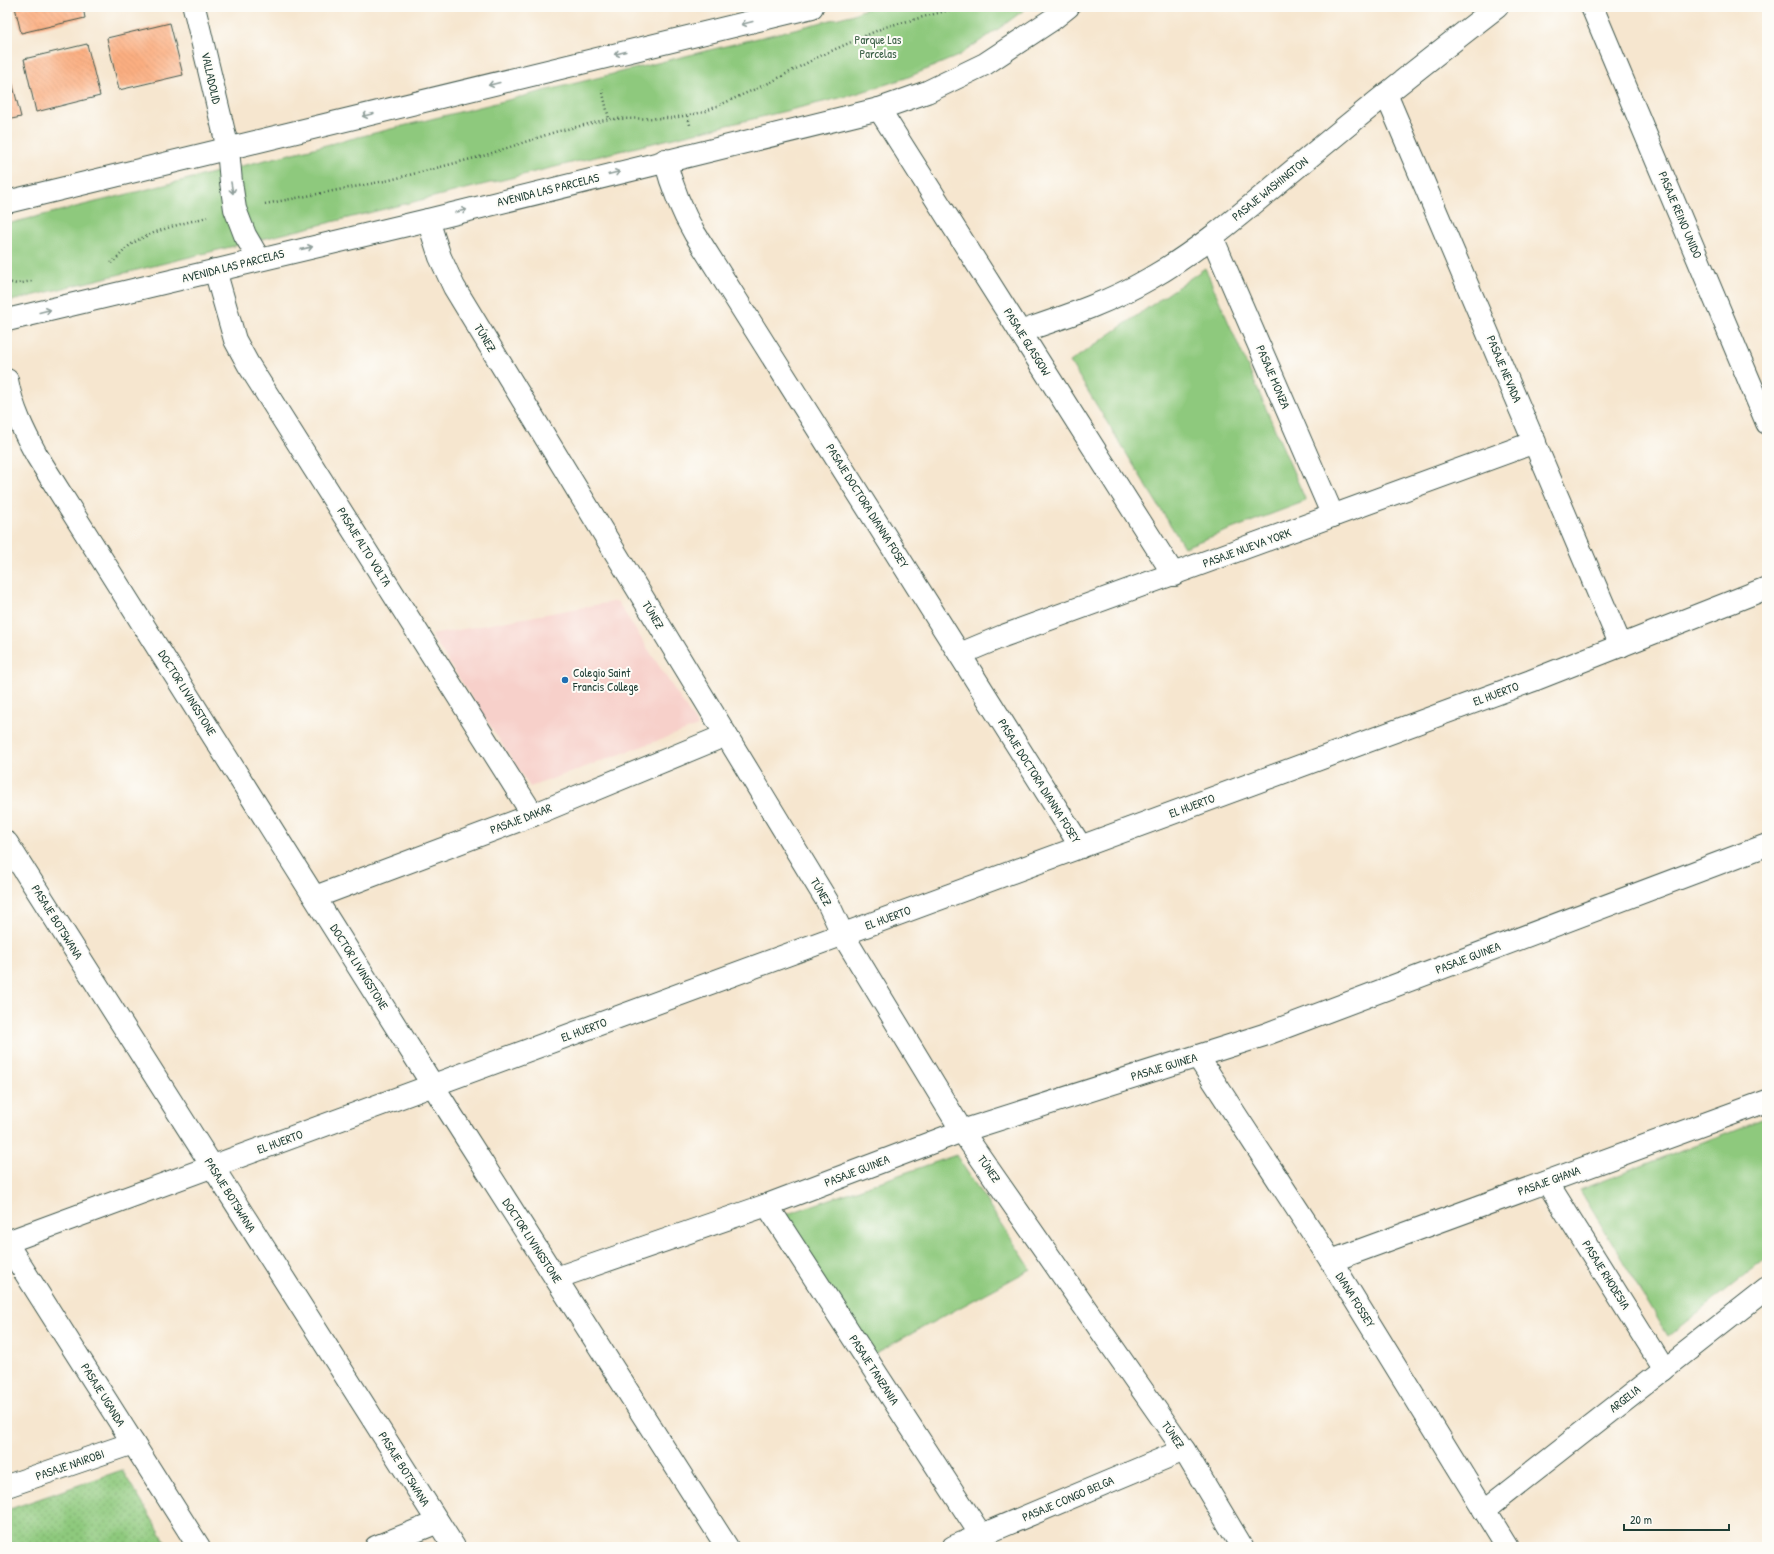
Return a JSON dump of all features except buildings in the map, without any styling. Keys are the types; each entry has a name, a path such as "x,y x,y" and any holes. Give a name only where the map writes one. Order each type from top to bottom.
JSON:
{"street":[{"name":"VALLADOLID","path":"194,7 228,149 230,182 235,209 245,235 260,259"},
{"path":"7,202 812,7"},
{"name":"AVENIDA LAS PARCELAS","path":"7,320 428,220 665,160 879,109 926,92 985,64 1053,19 1068,7"},
{"name":"PASAJE WASHINGTON","path":"1020,332 1069,316 1115,297 1149,280 1181,260 1212,237 1386,94 1497,7"},
{"name":"PASAJE REINO UNIDO","path":"1592,7 1767,423"},
{"name":"PASAJE NEVADA","path":"1386,94 1535,442 1620,646"},
{"name":"PASAJE GLASGOW","path":"879,109 1174,575"},
{"name":"PASAJE DOCTORA DIANNA FOSEY","path":"665,160 674,191 683,213 695,234 1081,847"},
{"name":"TÚNEZ","path":"428,220 440,257 454,287 828,901 843,935 962,1130 1184,1450 1242,1547"},
{"name":"PASAJE MONZA","path":"1212,237 1333,516"},
{"name":"PASAJE ALTO VOLTA","path":"215,270 235,340 248,364 533,815"},
{"name":"DOCTOR LIVINGSTONE","path":"7,380 14,409 24,433 37,456 433,1086 727,1547"},
{"name":"PASAJE NUEVA YORK","path":"960,654 1003,636 1174,575 1535,442"},
{"name":"EL HUERTO","path":"7,1243 1516,687 1767,588"},
{"name":"PASAJE DAKAR","path":"315,897 533,815 726,735"},
{"name":"PASAJE BOTSWANA","path":"7,843 454,1547"},
{"name":"PASAJE GUINEA","path":"556,1278 767,1205 962,1130 1264,1035 1767,845"},
{"name":"DIANA FOSSEY","path":"1198,1057 1331,1261 1484,1510 1505,1547"},
{"name":"PASAJE GHANA","path":"1331,1261 1767,1102"},
{"name":"PASAJE RHODESIA","path":"1547,1182 1664,1368"},
{"name":"PASAJE TANZANIA","path":"767,1205 981,1535"},
{"name":"PASAJE UGANDA","path":"7,1243 199,1547"},
{"name":"ARGELIA","path":"1484,1510 1767,1288"},
{"name":"PASAJE NAIROBI","path":"7,1486 134,1443"},
{"name":"PASAJE CONGO BELGA","path":"953,1547 1184,1450"},
{"path":"376,1547 438,1522"}],"path":[{"path":"108,266 129,246 141,239 180,224 235,209 390,180 483,156 556,132 609,119 673,118 704,112 771,82 820,56 885,27 960,7"},
{"path":"7,282 17,284 38,280"}],"shaded area":[{"name":"Colegio Saint Francis College","path":"617,601 698,726 530,787 431,635"}],"green space":[{"name":"Parque Las Parcelas","path":"870,7 1028,7 958,56 906,78 852,95 7,302 7,224 851,15"},
{"path":"1205,268 1306,501 1184,547 1070,362"},
{"path":"1767,1117 1767,1258 1668,1336 1580,1190"},
{"path":"956,1155 1031,1269 872,1355 779,1217"},
{"path":"122,1470 169,1547 7,1547 7,1510"}],"place":[{"name":"Colegio Saint Francis College","path":"565,680"}]}
